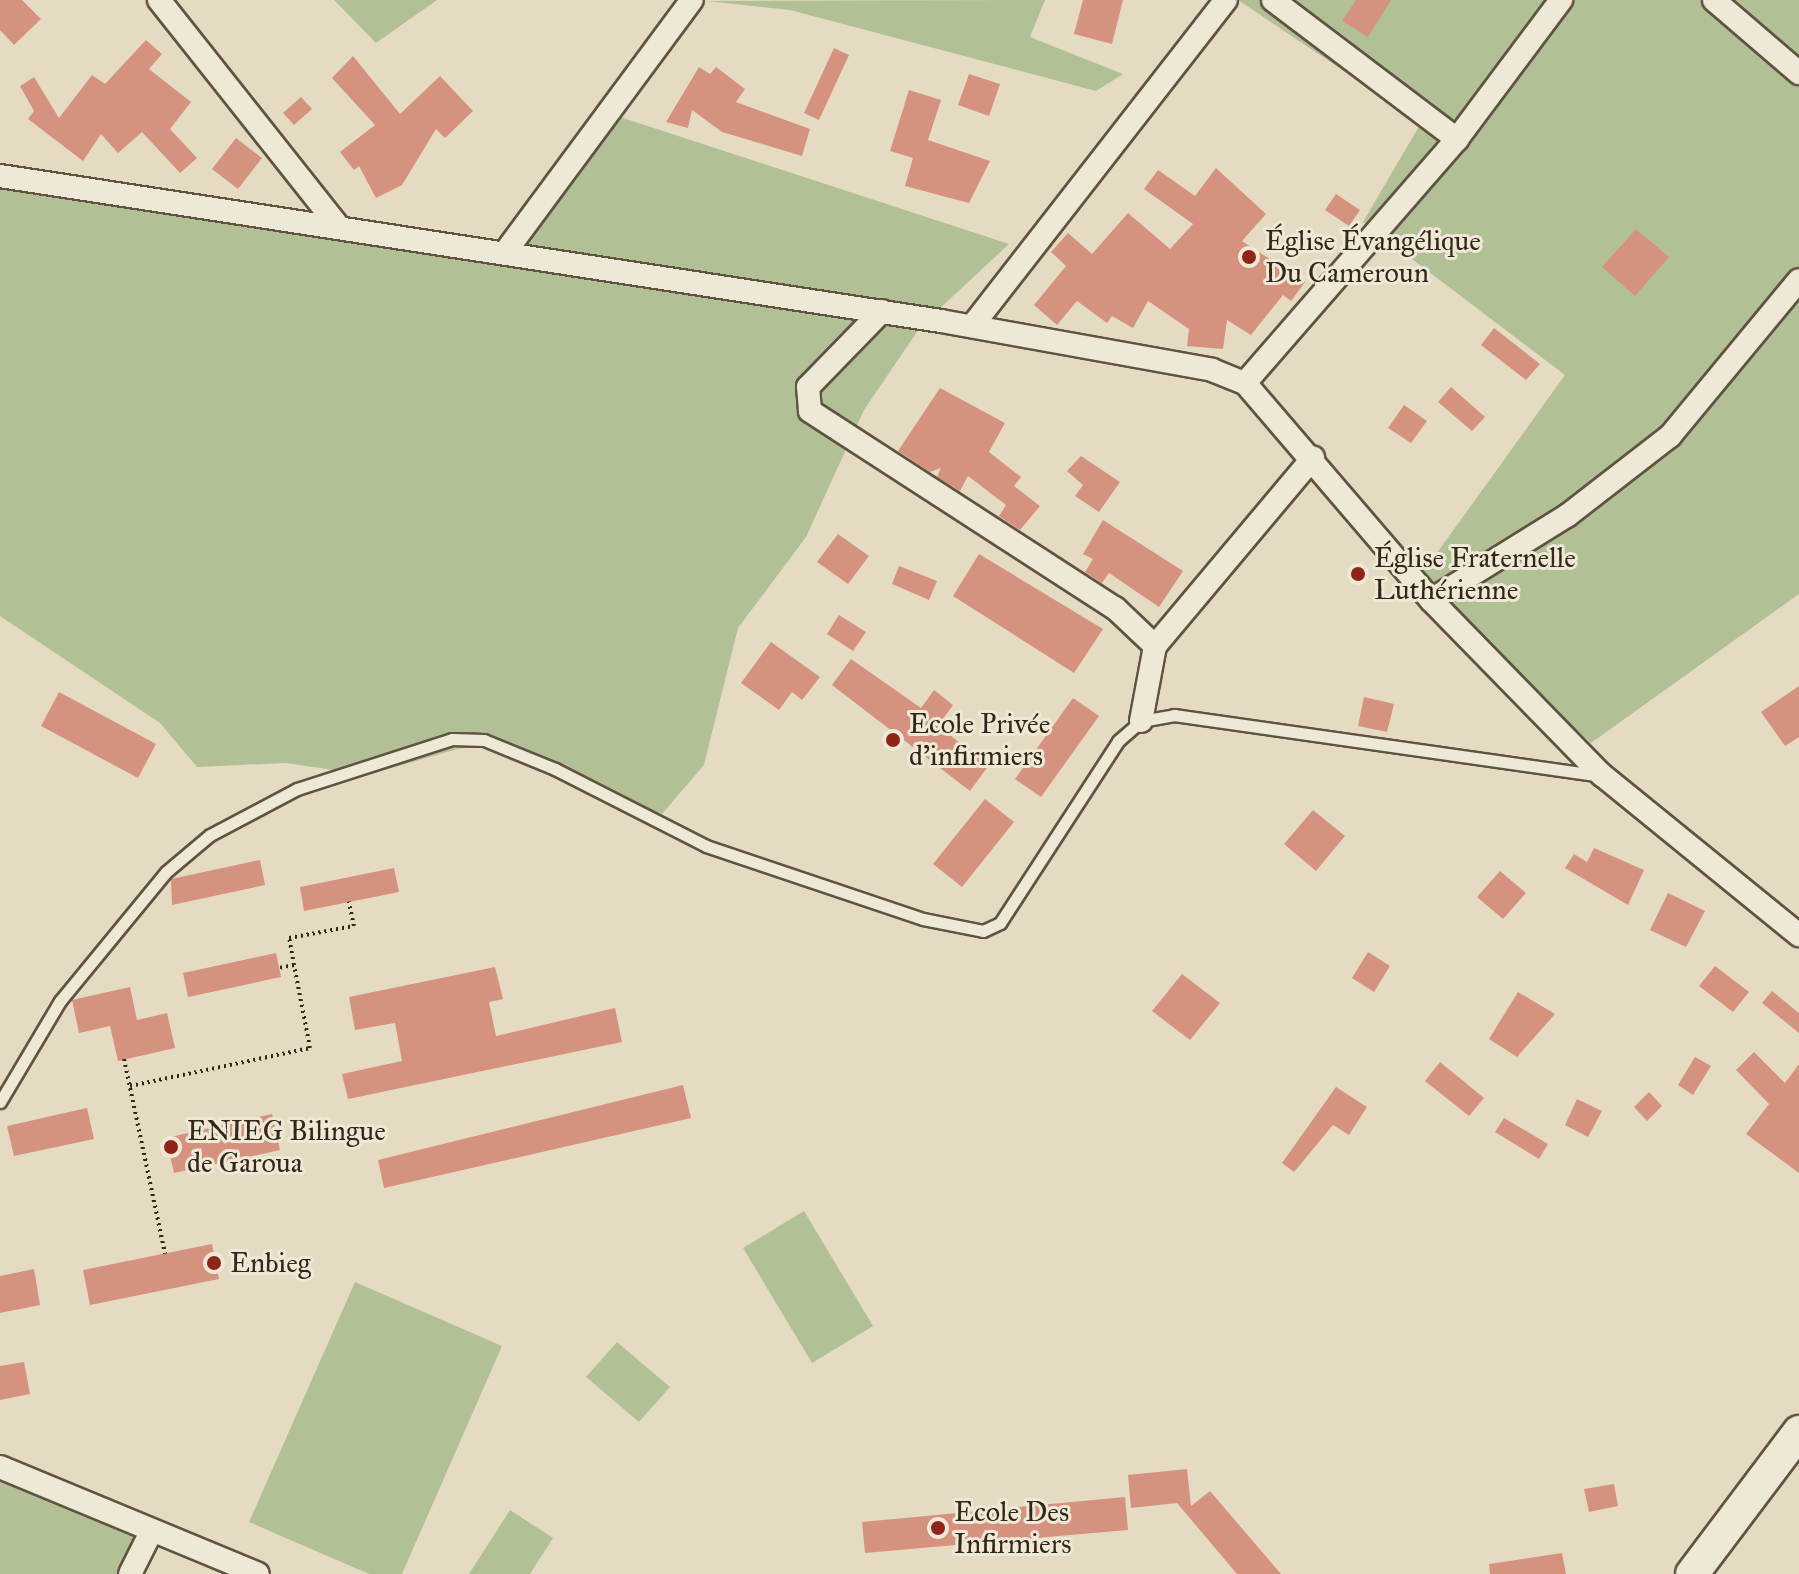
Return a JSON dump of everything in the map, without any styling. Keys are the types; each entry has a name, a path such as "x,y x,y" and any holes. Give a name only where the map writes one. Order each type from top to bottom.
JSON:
{"main road":[{"path":"1692,1574 1799,1432"}],"street":[{"path":"159,0 336,223"},
{"path":"506,251 692,0"},
{"path":"972,326 1226,0"},
{"path":"1273,0 1457,139"},
{"path":"1245,383 1457,139 1561,0"},
{"path":"1714,0 1799,73"},
{"path":"0,176 336,223 882,311 1212,370 1245,383 1313,458 1431,600 1602,775 1799,935"},
{"path":"1431,600 1568,515 1670,436 1799,280"},
{"path":"882,311 808,387 810,411 1115,608 1155,646"},
{"path":"1141,721 1155,646 1313,458"},
{"path":"0,1467 150,1534 258,1574"},
{"path":"130,1574 150,1534"}],"lane":[{"path":"0,1102 60,1001 166,872 210,835 297,789 452,739 484,740 706,846 923,919 983,931 1000,923 1118,741 1141,721 1174,715 1602,775"}],"path":[{"path":"130,1086 310,1048 289,938 354,926 349,902"},
{"path":"279,968 294,965"},
{"path":"124,1059 165,1254"}],"green space":[{"path":"334,0 437,0 376,43"},
{"path":"1045,0 1030,37 1123,74 1096,91 790,10 707,1"},
{"path":"1238,0 1799,0 1799,594 1591,743 1416,582 1565,375 1363,222 1421,123"},
{"path":"614,115 1009,244 921,326 864,410 806,537 738,628 704,765 662,814 475,744 367,775 286,763 197,767 160,723 0,616 0,175 308,222 509,241"},
{"path":"804,1211 873,1326 812,1363 743,1248"},
{"path":"355,1282 502,1346 402,1574 369,1574 249,1522"},
{"path":"617,1342 670,1387 639,1422 586,1377"},
{"path":"0,1475 158,1545 144,1574 0,1574"},
{"path":"510,1510 553,1538 530,1574 469,1574"}],"building":[{"path":"0,0 22,0 41,19 14,45 0,30"},
{"path":"1083,0 1123,0 1112,44 1074,34"},
{"path":"1356,0 1391,0 1368,37 1342,21"},
{"path":"146,40 162,54 149,69 191,102 170,129 197,158 180,173 142,132 118,153 101,134 83,161 28,119 34,111 20,86 34,77 59,118 92,75 105,84"},
{"path":"834,48 849,55 819,120 804,113"},
{"path":"353,56 400,114 440,76 473,111 445,138 436,129 402,185 376,198 359,166 354,170 340,152 375,125 332,78"},
{"path":"699,67 710,74 716,67 745,89 736,102 810,129 802,156 722,132 692,110 688,128 666,122"},
{"path":"969,74 1000,84 989,116 958,105"},
{"path":"909,90 941,100 928,140 990,161 969,203 905,186 913,158 890,151"},
{"path":"301,97 312,109 294,125 283,113"},
{"path":"236,138 262,158 238,189 212,169"},
{"path":"1216,168 1266,214 1242,241 1305,282 1291,301 1283,295 1251,335 1227,320 1223,349 1187,346 1189,329 1148,301 1133,328 1112,316 1107,323 1077,301 1057,325 1034,305 1066,266 1051,252 1068,233 1092,254 1128,213 1170,249 1193,224 1144,189 1158,170 1195,196"},
{"path":"1336,194 1360,210 1349,226 1325,210"},
{"path":"1636,229 1669,257 1635,296 1602,267"},
{"path":"1494,328 1540,364 1526,380 1481,345"},
{"path":"1451,387 1485,417 1472,431 1438,402"},
{"path":"940,388 1005,423 989,452 1021,477 1014,486 1040,506 1020,530 999,516 1006,505 968,476 960,491 937,477 941,468 930,472 898,451"},
{"path":"1404,405 1427,421 1411,443 1388,428"},
{"path":"1081,456 1120,482 1099,512 1075,496 1083,485 1067,471"},
{"path":"1103,520 1183,571 1159,607 1109,573 1102,583 1085,572 1093,559 1083,554"},
{"path":"838,534 869,556 848,584 817,562"},
{"path":"979,554 1103,629 1074,673 953,596"},
{"path":"899,566 937,581 929,600 892,584"},
{"path":"839,615 866,632 853,651 827,634"},
{"path":"771,642 820,677 802,700 792,692 779,710 741,683"},
{"path":"851,659 921,708 934,690 953,705 938,726 989,765 970,791 832,685"},
{"path":"1799,686 1799,737 1785,746 1761,712"},
{"path":"59,692 156,744 138,778 41,726"},
{"path":"1364,697 1394,704 1387,732 1358,726"},
{"path":"1073,698 1099,716 1041,797 1015,779"},
{"path":"985,799 1014,822 962,887 933,864"},
{"path":"1313,810 1345,836 1316,871 1284,844"},
{"path":"1594,848 1644,870 1628,905 1565,868 1574,854 1587,862"},
{"path":"260,860 265,885 172,905 171,879"},
{"path":"394,868 399,892 304,911 300,887"},
{"path":"1500,871 1526,893 1503,919 1477,897"},
{"path":"1668,893 1705,911 1686,947 1650,930"},
{"path":"1368,952 1390,966 1374,992 1352,978"},
{"path":"276,953 281,977 188,997 183,973"},
{"path":"1715,966 1749,992 1733,1012 1699,986"},
{"path":"495,967 503,999 489,1002 496,1036 615,1008 622,1042 348,1099 342,1074 402,1061 395,1023 355,1030 349,997"},
{"path":"1182,974 1220,1003 1190,1040 1152,1011"},
{"path":"130,987 137,1020 167,1013 175,1048 118,1061 110,1026 79,1033 72,1000"},
{"path":"1772,991 1799,1013 1799,1033 1762,1003"},
{"path":"1518,992 1555,1014 1517,1057 1489,1039"},
{"path":"1754,1052 1785,1083 1799,1064 1799,1173 1746,1134 1769,1104 1736,1070"},
{"path":"1695,1057 1711,1066 1693,1095 1678,1085"},
{"path":"1440,1062 1484,1098 1469,1116 1425,1081"},
{"path":"683,1085 691,1118 384,1188 378,1160"},
{"path":"1336,1087 1367,1107 1349,1135 1333,1125 1294,1172 1282,1163"},
{"path":"1649,1092 1662,1106 1647,1121 1634,1107"},
{"path":"1577,1099 1602,1111 1588,1137 1565,1125"},
{"path":"87,1108 94,1139 14,1156 7,1126"},
{"path":"272,1114 280,1150 174,1173 166,1138"},
{"path":"1504,1118 1548,1144 1539,1159 1495,1132"},
{"path":"212,1244 219,1279 90,1305 83,1270"},
{"path":"34,1269 40,1305 0,1313 0,1276"},
{"path":"24,1362 30,1394 0,1400 0,1366"},
{"path":"1187,1469 1191,1506 1210,1491 1281,1574 1237,1574 1177,1503 1131,1508 1128,1475"},
{"path":"1614,1484 1618,1506 1589,1512 1584,1489"},
{"path":"1125,1497 1128,1530 865,1553 862,1522"},
{"path":"1562,1553 1566,1574 1490,1574 1489,1564"}],"place":[{"name":"Église Évangélique Du Cameroun","path":"1249,257"},
{"name":"Église Fraternelle Luthérienne","path":"1358,574"},
{"name":"Ecole Privée d'infirmiers","path":"893,740"},
{"name":"ENIEG Bilingue de Garoua","path":"171,1147"},
{"name":"Enbieg","path":"214,1263"},
{"name":"Ecole Des Infirmiers","path":"938,1528"}]}
